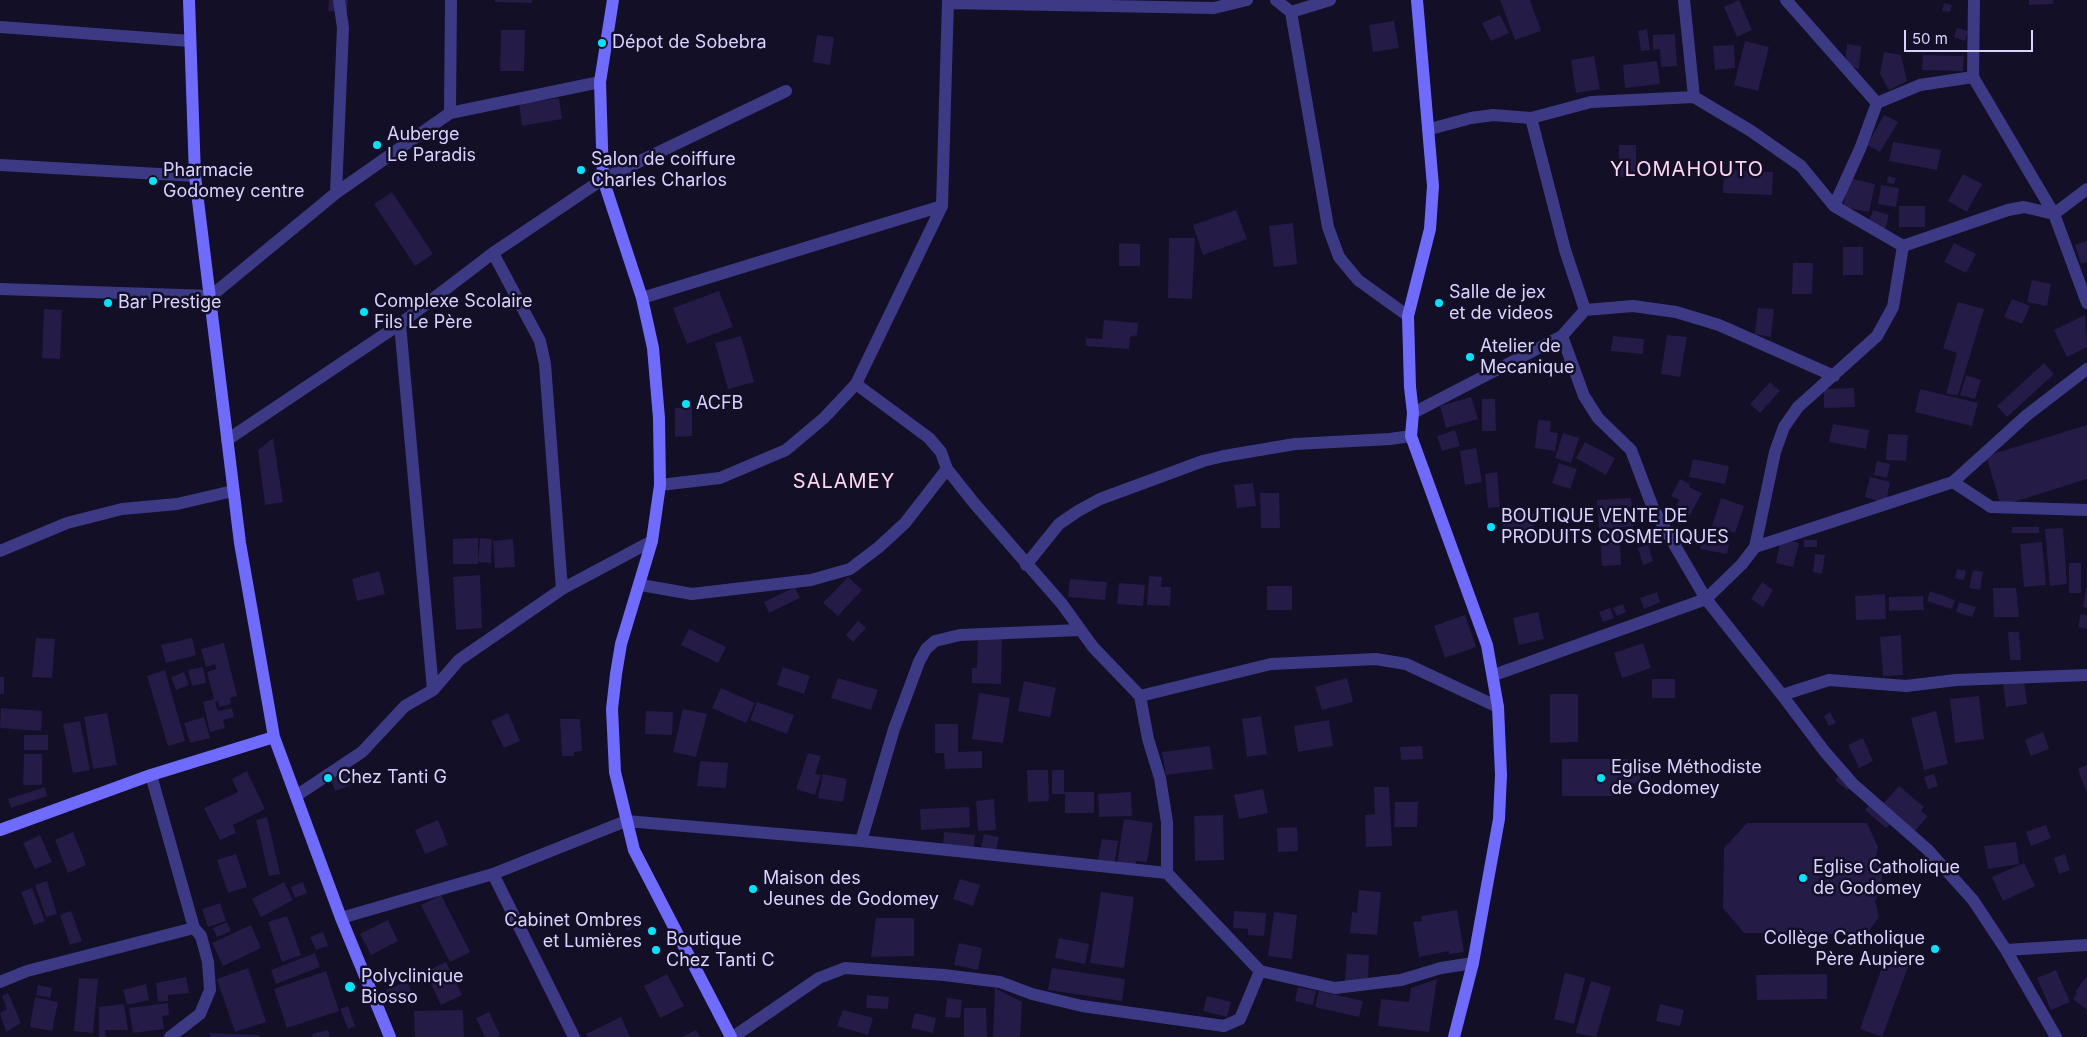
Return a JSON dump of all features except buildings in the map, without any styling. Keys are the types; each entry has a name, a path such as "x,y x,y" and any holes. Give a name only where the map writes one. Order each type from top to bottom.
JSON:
{"main road":[{"path":"189,0 195,176 211,296 232,491 274,738 341,918 390,1037"},
{"path":"613,0 600,82 603,179 642,298 653,348 659,418 660,485 652,541 641,584 621,644 612,709 616,772 634,850 732,1037"},
{"path":"1417,0 1434,186 1430,229 1408,316 1410,388 1413,413 1411,436 1488,645 1498,707 1501,775 1499,819 1473,963 1454,1037"},
{"path":"0,830 151,775 274,738"}],"street":[{"path":"336,193 343,28 340,0"},
{"path":"450,113 451,0"},
{"path":"660,485 720,478 786,450 824,418 856,384 942,206 948,1 1214,8 1247,0"},
{"path":"1276,0 1292,12 1328,227 1339,257 1358,280 1408,316"},
{"path":"1292,12 1330,0"},
{"path":"1684,0 1694,97"},
{"path":"1786,0 1877,103"},
{"path":"1974,0 1973,77 2054,214 2087,303"},
{"path":"0,27 190,41"},
{"path":"1834,206 1860,149 1877,103 1920,85 1973,77"},
{"path":"0,289 211,296 336,193 450,113 600,82"},
{"path":"227,440 400,324 493,253 603,179 786,91"},
{"path":"1430,129 1471,118 1493,115 1531,118 1591,102 1694,97 1751,131 1801,166 1834,206 1903,246 2008,210 2024,207 2054,214"},
{"path":"1531,118 1566,250 1585,310"},
{"path":"0,164 195,176"},
{"path":"2054,214 2087,189"},
{"path":"642,298 942,206"},
{"path":"1494,675 1706,599 1742,564 1755,547 1775,452 1784,428 1798,407 1877,336 1893,307 1903,246"},
{"path":"493,253 540,341 544,364 562,589"},
{"path":"1413,413 1562,336 1585,310 1633,306 1676,312 1719,325 1834,376"},
{"path":"400,324 433,690"},
{"path":"1562,336 1584,396 1598,418 1631,450 1653,508 1706,599 1825,752 1853,784 1928,850 1972,900 2006,950 2056,1037"},
{"path":"1755,547 1953,482 2027,415 2087,370"},
{"path":"856,384 929,438 941,452 947,469 1026,565 1062,604 1093,647 1140,696 1148,739 1160,778 1167,822 1167,873"},
{"path":"1026,565 1059,524 1078,510 1100,499 1203,461 1295,444 1390,439 1411,436"},
{"path":"641,584 692,594 811,580 850,569 879,547 905,523 947,469"},
{"path":"1953,482 1991,507 2087,510"},
{"path":"0,551 67,523 122,509 177,504 232,491"},
{"path":"296,796 362,752 405,706 433,690 459,660 562,589 652,541"},
{"path":"861,842 894,730 919,662 926,649 935,641 960,635 1080,630"},
{"path":"1140,696 1271,664 1376,659 1406,664 1498,707"},
{"path":"1782,696 1829,680 1906,686 1956,680 2087,675"},
{"path":"151,775 194,928 201,936 208,962 210,990 200,1014 170,1037"},
{"path":"341,918 493,874 626,821 861,842 1167,873 1260,971 1335,988 1401,980 1441,968 1473,963"},
{"path":"493,874 574,1037"},
{"path":"0,982 27,971 194,928"},
{"path":"2006,950 2087,945"},
{"path":"732,1037 818,978 845,968 944,974 1000,982 1032,994 1082,1006 1224,1026 1240,1019 1260,971"}],"place":[{"name":"Dépot de Sobebra","path":"602,43"},
{"name":"Auberge Le Paradis","path":"377,145"},
{"name":"Salon de coiffure Charles Charlos","path":"581,170"},
{"name":"Pharmacie Godomey centre","path":"153,181"},
{"name":"Bar Prestige","path":"108,303"},
{"name":"Salle de jex et de videos","path":"1439,303"},
{"name":"Complexe Scolaire Fils Le Père","path":"364,312"},
{"name":"Atelier de Mecanique","path":"1470,357"},
{"name":"ACFB","path":"686,404"},
{"name":"BOUTIQUE VENTE DE PRODUITS COSMETIQUES","path":"1491,527"},
{"name":"Chez Tanti G","path":"328,778"},
{"name":"Eglise Méthodiste de Godomey","path":"1601,778"},
{"name":"Eglise Catholique de Godomey","path":"1803,878"},
{"name":"Maison des Jeunes de Godomey","path":"753,889"},
{"name":"Cabinet Ombres et Lumières","path":"652,931"},
{"name":"Collège Catholique Père Aupiere","path":"1935,949"},
{"name":"Boutique Chez Tanti C","path":"656,950"},
{"name":"Polyclinique Biosso","path":"350,987"}],"district":[{"name":"YLOMAHOUTO","path":"1687,170"},
{"name":"SALAMEY","path":"844,482"}]}
